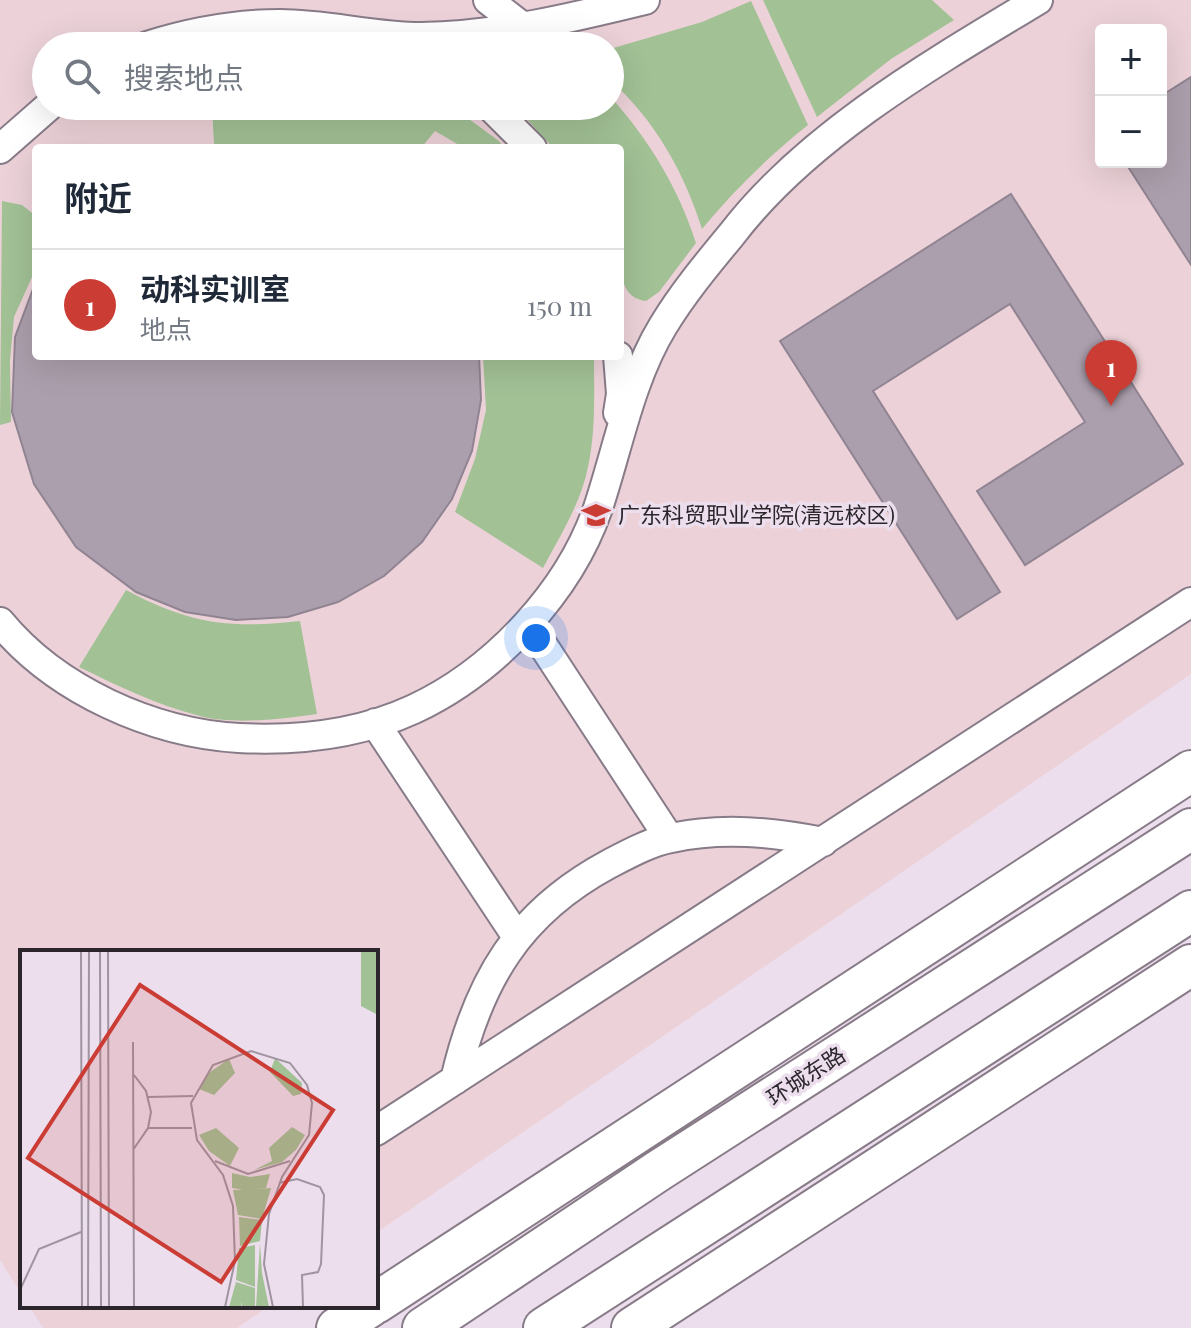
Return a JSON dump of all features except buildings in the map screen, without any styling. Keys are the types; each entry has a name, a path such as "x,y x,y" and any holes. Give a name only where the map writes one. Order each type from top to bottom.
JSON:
{"main road":[{"path":"378,1302 1191,771"},
{"name":"环城东路","path":"423,1328 658,1171 1191,829"},
{"path":"544,1328 1191,911"},
{"path":"658,1171 932,940"},
{"path":"632,1328 1191,965"},
{"path":"337,1328 368,1308"}],"street":[{"path":"488,0 523,27"},
{"path":"495,32 645,0"},
{"path":"0,622 52,670 103,701 158,724 217,737 276,740 336,733 414,709 446,690 495,656 529,624 571,565 597,511 641,372 662,327 735,229 780,182 830,138 893,91 1038,0"},
{"path":"197,32 282,24 364,32"},
{"path":"321,28 336,32"},
{"path":"0,149 33,120"},
{"path":"504,120 528,144"},
{"path":"614,454 621,394 618,360"},
{"path":"378,1130 1191,602"},
{"path":"529,624 669,838"},
{"path":"375,723 517,937"},
{"path":"455,1080 464,1040 478,1001 498,964 517,937 549,904 586,876 623,856 669,838 744,831 786,834 823,842"}],"shaded area":[{"name":"广东科贸职业学院(清远校区)","path":"0,0 1191,0 1191,674 378,1232 378,950 20,950 20,1292 0,1260"},
{"path":"30,1308 266,1308 237,1328 43,1328"}],"green space":[{"path":"763,0 932,0 954,20 891,59 817,117"},
{"path":"751,1 808,125 752,174 702,229 677,167 641,112 624,94 624,45 702,22"},
{"path":"624,114 661,165 696,243 659,292 646,301 635,298 624,285 624,144 549,144 528,120 624,120"},
{"path":"213,120 470,120 501,144 457,144 435,131 424,144 214,144"},
{"path":"2,201 22,205 32,213 32,277 14,317 10,361 11,422 0,425"},
{"path":"483,360 594,360 591,453 585,480 543,568 455,512 475,459 486,410"},
{"path":"126,590 170,610 210,621 252,624 300,621 317,714 258,720 213,719 153,701 79,667"}],"place":[{"name":"动科实训室","path":"1111,406"},
{"name":"广东科贸职业学院(清远校区)","path":"596,515"}]}
